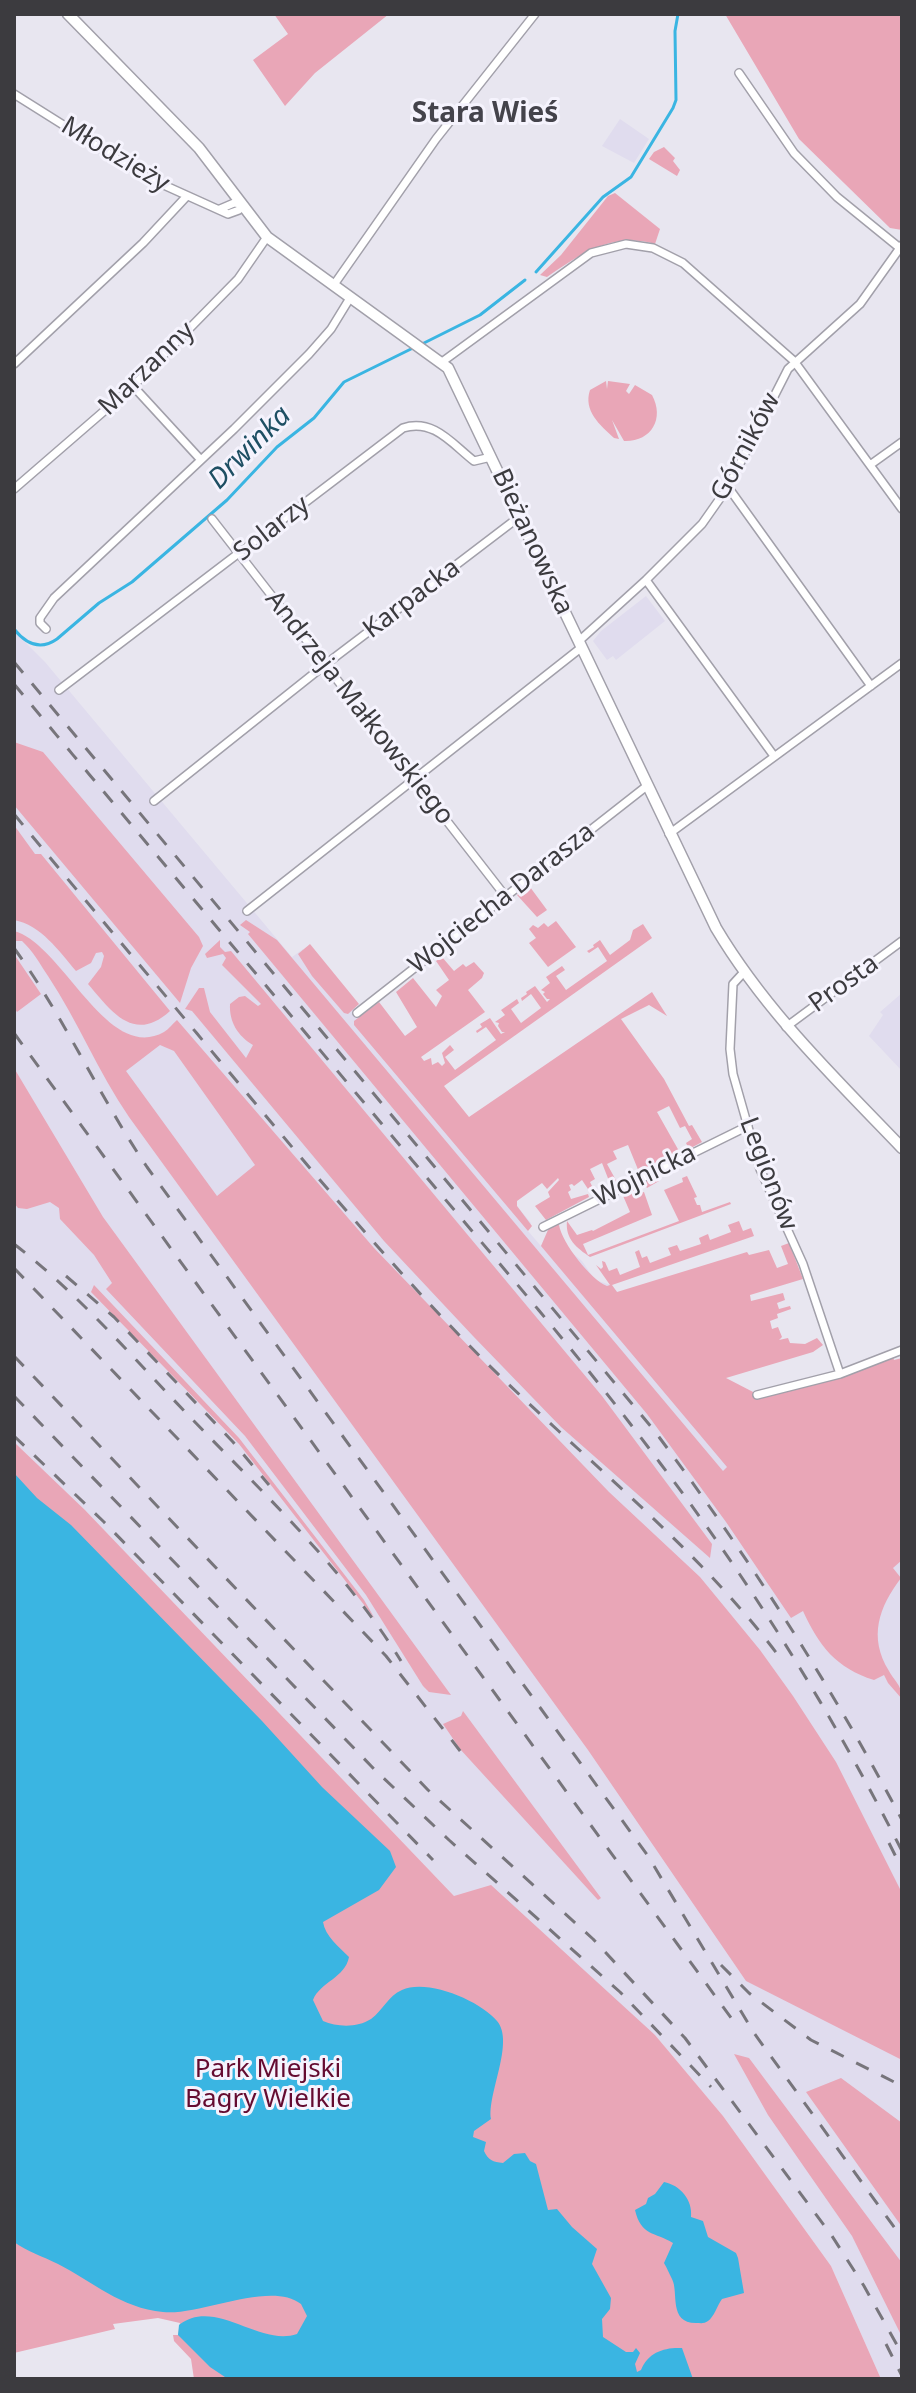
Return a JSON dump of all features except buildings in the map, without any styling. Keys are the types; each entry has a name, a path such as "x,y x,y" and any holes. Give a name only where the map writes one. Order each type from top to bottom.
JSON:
{"street":[{"name":"Bieżanowska","path":"68,14 194,142 267,237 442,362 453,377 705,910 744,972 786,1027 902,1148"},
{"path":"333,286 436,139 535,14"},
{"path":"739,73 794,153 837,197 901,248"},
{"name":"Młodzieży","path":"14,94 146,177 186,197 220,209 234,203 241,204"},
{"path":"14,364 143,243 186,197"},
{"name":"Marzanny","path":"14,489 133,386 238,279 267,237"},
{"path":"442,362 583,258 602,249 626,244 653,248 680,261 794,361 902,509"},
{"name":"Górników","path":"247,911 415,780 580,644 702,524 728,487 794,361 860,304 901,248"},
{"path":"46,629 40,618 54,598 201,460 323,338 350,298"},
{"path":"133,386 201,460"},
{"name":"Solarzy","path":"59,690 406,427 419,426 442,433 474,461 491,457"},
{"path":"870,465 902,442"},
{"path":"728,487 871,686"},
{"name":"Karpacka","path":"154,801 326,664 519,517"},
{"name":"Andrzeja Małkowskiego","path":"212,519 506,897"},
{"path":"646,580 774,756"},
{"path":"669,834 902,663"},
{"name":"Wojciecha Darasza","path":"357,1013 648,785"},
{"name":"Prosta","path":"786,1027 902,941"},
{"name":"Legionów","path":"744,972 733,984 730,1049 733,1074 760,1169 811,1285 840,1374"},
{"name":"Wojnicka","path":"543,1227 748,1126"},
{"path":"757,1395 840,1374 902,1350"}],"shaded area":[{"path":"620,119 649,139 634,163 602,146"},
{"path":"646,596 665,621 616,660 613,656 607,660 593,641 601,631"},
{"path":"14,631 45,662 292,957 303,949 359,1016 379,1002 525,1194 517,1201 517,1206 531,1223 528,1231 541,1246 548,1230 558,1224 561,1237 595,1280 611,1285 667,1346 761,1397 902,1360 902,2379 881,2379 831,2266 723,2116 655,2035 454,1896 85,1510 14,1442"},
{"path":"902,993 902,1071 869,1036 883,1015 880,1012"}],"green space":[{"path":"274,14 389,14 315,73 285,106 253,60 288,34"},
{"path":"725,14 902,14 902,230 890,228 799,139"},
{"path":"664,147 675,158 673,161 680,170 677,176 649,159"},
{"path":"615,193 660,229 655,244 639,241 610,243 572,260 547,277 540,275 561,255 608,196"},
{"path":"606,381 607,389 608,381 630,384 626,391 629,394 635,385 652,395 656,404 656,420 642,438 624,441 612,420 619,439 614,438 598,423 588,398 590,390"},
{"path":"14,742 43,752 199,937 203,946 191,968 180,1003 14,805"},
{"path":"14,825 35,854 41,854 170,1011 145,1024 124,1020 88,984 101,967 102,952 96,953 91,963 76,971 41,933 14,920"},
{"path":"527,887 547,910 537,917 517,895"},
{"path":"246,920 277,940 723,1471 727,1467 541,1246 548,1230 555,1224 559,1225 578,1260 607,1286 610,1285 596,1265 601,1269 602,1261 609,1271 617,1268 620,1275 640,1267 635,1252 639,1250 642,1258 647,1256 650,1263 671,1255 668,1248 677,1245 680,1251 701,1244 699,1238 708,1234 710,1240 731,1232 728,1225 739,1221 743,1231 751,1228 754,1236 612,1285 617,1292 747,1252 749,1255 769,1250 777,1268 788,1264 781,1246 789,1243 803,1279 750,1295 751,1301 783,1293 785,1300 777,1303 779,1309 790,1306 791,1309 777,1314 778,1318 770,1321 772,1329 778,1327 782,1337 779,1340 788,1338 790,1343 805,1344 817,1338 823,1345 813,1352 726,1378 757,1394 840,1374 892,1354 894,1360 902,1358 902,1560 893,1568 901,1578 882,1611 878,1634 883,1658 902,1699 884,1675 874,1680 861,1675 830,1654 803,1611 791,1618 647,1414 248,934 250,932 240,925"},
{"path":"556,921 576,947 548,967 529,943 536,938 529,929 533,925 538,928 544,923 548,927"},
{"path":"643,924 652,938 444,1086 469,1117 652,992 667,1016 649,1005 621,1019 664,1079 689,1126 692,1125 702,1142 689,1149 686,1143 692,1139 685,1126 680,1128 669,1106 657,1112 679,1151 639,1172 628,1145 613,1151 617,1159 607,1164 617,1182 611,1186 602,1163 590,1169 595,1179 590,1182 592,1186 588,1189 582,1180 574,1186 569,1185 571,1190 568,1192 571,1199 588,1194 589,1197 546,1220 535,1206 550,1197 548,1192 559,1180 547,1189 542,1183 517,1201 517,1206 532,1226 528,1231 354,1025 354,1021 379,1002 405,1036 417,1027 396,992 413,978 436,1007 442,996 436,990 449,980 436,961 442,957 454,971 463,964 466,967 474,962 484,973 468,990 485,1012 421,1057 424,1061 431,1058 432,1065 438,1062 442,1066 445,1063 442,1053 450,1045 454,1050 445,1057 455,1070 496,1040 486,1027 477,1033 482,1027 480,1024 490,1018 501,1034 505,1032 495,1022 505,1015 501,1010 517,999 519,1003 511,1009 521,1023 541,1008 531,994 522,1001 526,992 535,986 547,1002 550,999 541,990 550,983 546,977 562,966 565,970 556,976 566,990 607,961 598,947 589,953 587,951 593,945 600,940 610,955 630,940 633,930"},
{"path":"14,931 32,940 104,1018 123,1032 143,1037 164,1032 177,1020 374,1248 609,1492 700,1577 760,1650 836,1762 902,1893 902,2060 746,1981 588,1750 129,1117 39,962 22,941 15,941","holes":["160,1045 174,1051 255,1165 217,1196 126,1071"]},
{"path":"220,940 220,947 225,952 231,951 602,1396 712,1544 710,1558 561,1427 473,1336 384,1241 192,1011 185,1009 199,988 204,988 210,1012 246,1058 253,1045 236,1028 230,1004 245,996 258,1006 261,1004 222,965 226,958 223,954 207,958 205,954"},
{"path":"310,944 359,1004 348,1014 312,976 298,954"},
{"path":"14,954 41,994 17,1012 14,1008"},
{"path":"14,1068 103,1217 451,1695 429,1692 423,1686 366,1595 245,1436 106,1289 112,1283 94,1255 60,1219 59,1208 50,1202 27,1209 18,1208 14,1203"},
{"path":"656,1175 659,1181 647,1188 643,1182 637,1188 640,1193 644,1192 652,1215 583,1244 588,1255 679,1221 664,1190 683,1182 682,1178 687,1176 702,1212 731,1204 590,1257 573,1242 567,1221 577,1235 593,1231 630,1212 621,1191"},
{"path":"94,1285 239,1438 364,1600 375,1619 239,1444 91,1292"},
{"name":"Park Miejski Bagry Wielkie","path":"14,1442 85,1510 454,1896 491,1885 655,2035 723,2116 831,2266 881,2379 194,2379 191,2359 174,2341 173,2335 178,2335 180,2323 158,2318 113,2324 115,2329 14,2353 14,2344 17,2343 14,2343"},
{"path":"463,1711 601,1898 598,1900 460,1749 443,1724 461,1716"},
{"path":"734,2054 749,2058 902,2263 902,2337 852,2236 768,2115"},
{"path":"841,2078 902,2123 902,2227 806,2092"}],"water":[{"name":"Park Miejski Bagry Wielkie","path":"14,1473 37,1498 71,1525 322,1787 390,1851 396,1867 379,1890 323,1922 329,1937 349,1957 343,1970 313,2000 323,2021 347,2026 360,2024 371,2019 397,1993 413,1987 439,1989 467,1999 489,2013 502,2030 502,2055 491,2119 474,2131 473,2137 486,2142 484,2151 494,2161 503,2163 514,2154 525,2153 536,2164 548,2210 557,2209 597,2249 592,2264 611,2298 610,2309 602,2319 603,2337 626,2352 633,2352 636,2348 640,2353 635,2364 637,2372 658,2352 682,2348 693,2379 228,2379 210,2367 178,2335 179,2325 207,2316 268,2334 297,2334 307,2316 301,2304 272,2296 179,2312 148,2310 121,2300 14,2242"},
{"path":"664,2182 684,2194 690,2205 691,2217 703,2221 708,2237 736,2253 738,2258 744,2293 722,2299 705,2323 687,2322 681,2318 676,2306 674,2285 664,2263 673,2243 645,2229 635,2210 646,2204"}],"waterway":[{"name":"Drwinka","path":"536,272 603,197 631,177 673,108 676,100 675,31 678,14"},
{"name":"Drwinka","path":"420,345 480,315 525,280"},
{"name":"Drwinka","path":"14,629 23,639 34,644 45,645 57,639 99,603 132,582 227,500 277,447 314,418 344,382 413,348"}],"railway":[{"path":"14,662 653,1429 721,1523 785,1620 846,1719 902,1820"},
{"path":"14,684 630,1424 694,1509 790,1651 902,1851"},
{"path":"14,814 278,1131 399,1270 462,1338 710,1575 784,1663"},
{"path":"14,948 49,1001 147,1167 648,1856 754,2033 902,2238"},
{"path":"14,1033 737,2026"},
{"path":"14,1244 84,1305 303,1534 355,1595 401,1661"},
{"path":"14,1268 386,1656 468,1761"},
{"path":"66,1276 114,1317 233,1442 269,1485"},
{"path":"14,1356 428,1790 593,1939 685,2038 832,2236 902,2354"},
{"path":"14,1396 375,1770 620,1992 711,2087"},
{"path":"14,1436 104,1522 433,1860"},
{"path":"889,1843 902,1869"},
{"path":"721,1965 749,1993 811,2040 902,2086"},
{"path":"886,2344 902,2376"}],"district":[{"name":"Stara Wieś","path":"485,114"}]}
